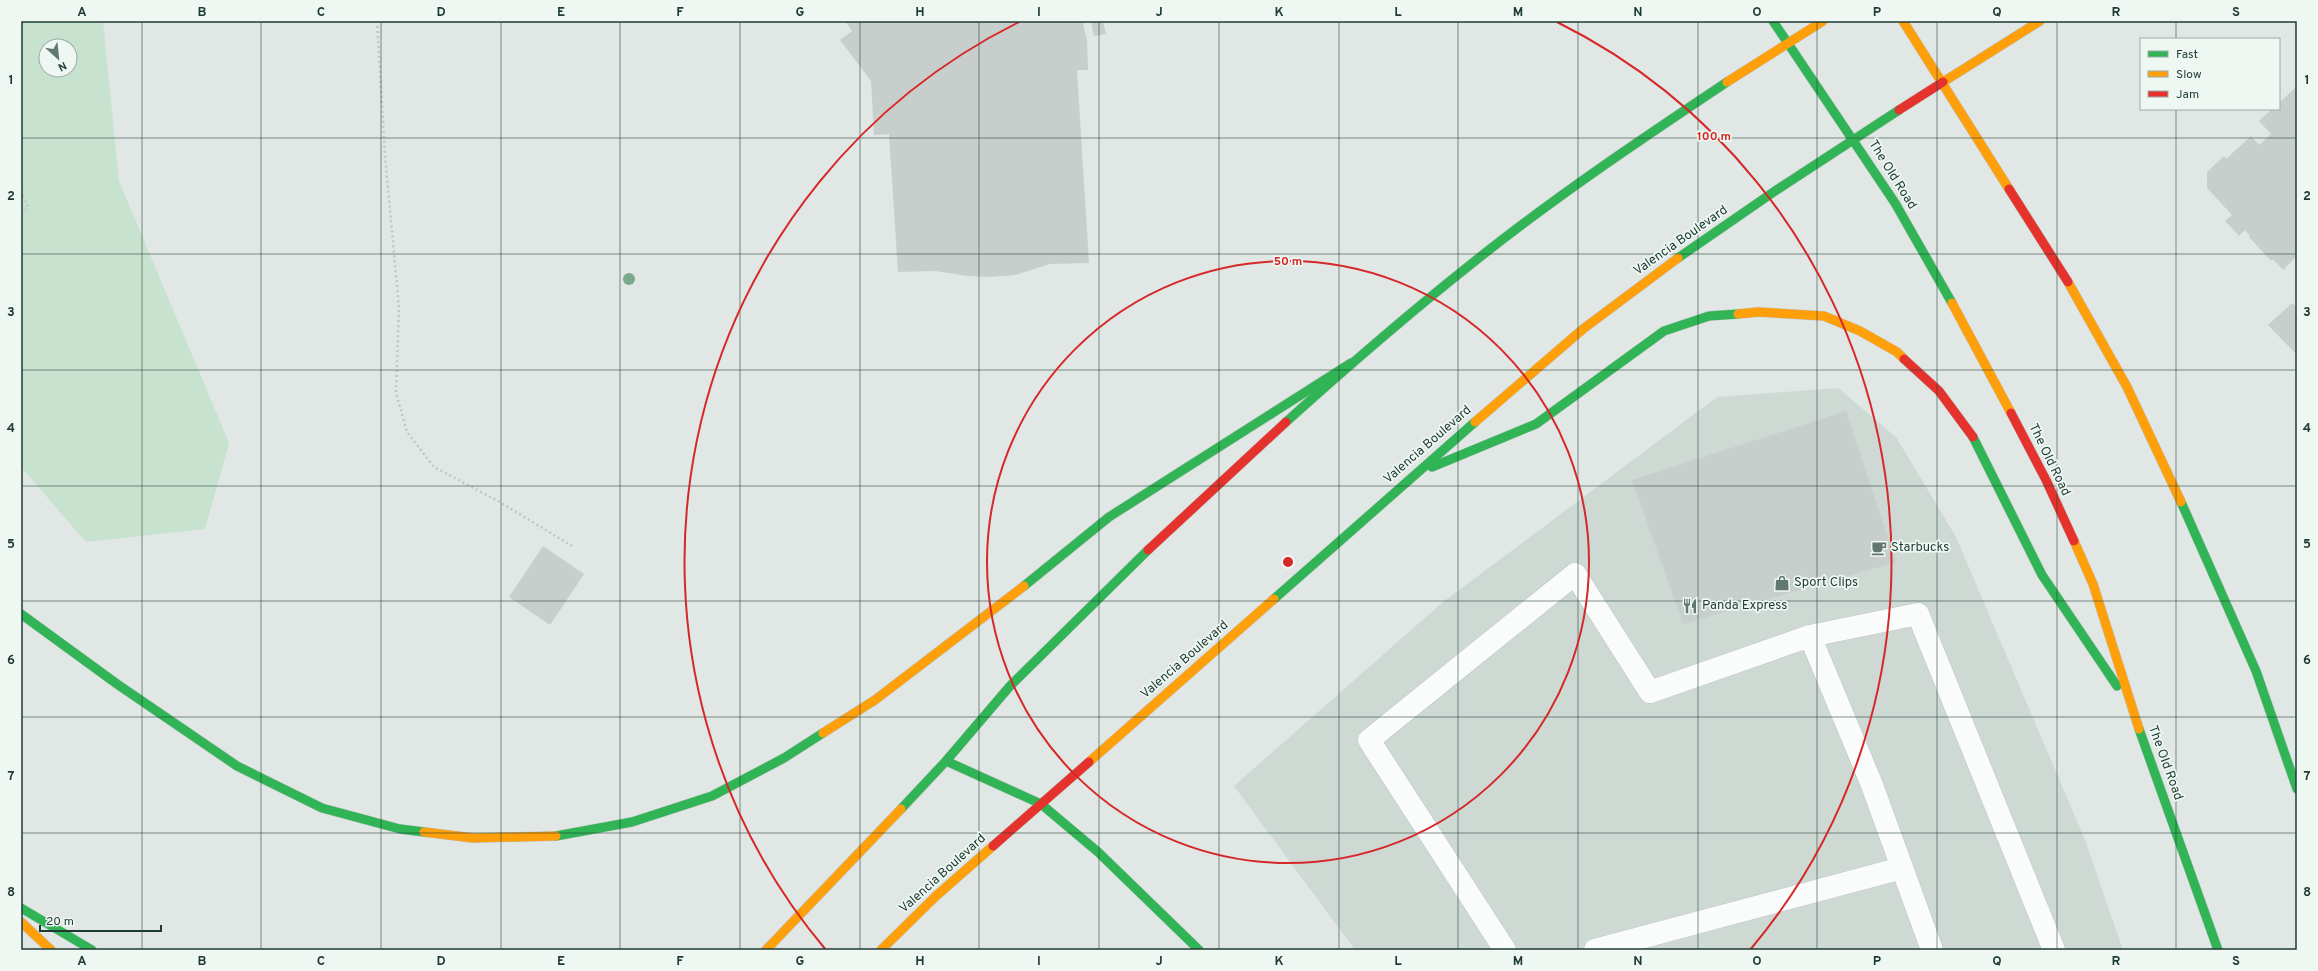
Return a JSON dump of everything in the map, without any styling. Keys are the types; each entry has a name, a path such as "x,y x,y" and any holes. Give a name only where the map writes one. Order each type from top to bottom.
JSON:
{"main road":[{"name":"The Old Road","path":"1774,21 1854,139 1895,203 1981,353 2046,480 2094,584 2130,705 2218,950"},
{"path":"766,950 946,761 1010,686 1109,587 1351,363 1471,264 1582,182 1726,83 1823,21"},
{"path":"1903,21 2072,288 2127,387 2194,530 2256,671 2297,789"},
{"name":"Valencia Boulevard","path":"881,950 936,896 1534,369 1612,306 1776,190 2040,21"},
{"path":"1414,475 1536,424 1664,331 1709,316 1758,312 1824,316 1860,331 1897,352 1939,391 1971,433 2042,575 2130,705"},
{"path":"21,614 117,684 238,766 322,808 407,830 473,838 558,836 632,822 712,796 784,758 876,700 979,622 1109,517 1351,363"},
{"path":"946,761 1041,804 1098,852 1199,950"},
{"path":"21,908 92,950"},
{"path":"21,922 51,950"}],"lane":[{"path":"1505,950 1368,740 1574,574 1650,692 1810,636 1918,614 2054,950"},
{"path":"1810,636 1872,785 1932,950"},
{"path":"1595,950 1902,868"}],"path":[{"path":"377,21 385,155 400,308 396,393 407,432 434,467 498,500 572,546"},
{"path":"21,191 28,207 21,215"}],"shaded area":[{"path":"1838,388 1896,437 1956,537 2085,840 2123,950 1355,950 1234,786 1443,602 1717,397"}],"green space":[{"path":"21,21 103,21 119,181 229,443 205,529 86,542 21,467"}],"building":[{"path":"845,21 1090,21 1083,23 1087,41 1088,70 1077,70 1089,263 1050,264 1015,275 990,277 968,276 935,271 898,272 889,134 874,135 871,81 840,40 852,31"},
{"path":"1091,21 1103,21 1106,34 1094,36"},
{"path":"2297,86 2297,256 2283,270 2273,259 2271,261 2249,237 2250,236 2245,230 2239,236 2225,221 2232,215 2207,188 2207,172 2224,156 2226,159 2251,136 2259,145 2271,134 2259,121 2271,110 2280,110 2280,102"},
{"path":"2292,303 2297,308 2297,355 2268,325"},
{"path":"1846,411 1896,562 1683,624 1632,480"},
{"path":"543,546 584,574 550,625 509,597"}],"traffic: fast":[{"path":"1773,21 1895,203 1952,303"},
{"path":"1286,422 1400,322 1501,241 1597,170 1727,82"},
{"path":"1678,258 1775,191 1899,110"},
{"path":"1432,467 1536,424 1664,331 1709,316 1738,314"},
{"path":"1024,586 1109,517 1351,363"},
{"path":"1274,599 1475,422"},
{"path":"1973,437 2042,575 2117,686"},
{"path":"2181,502 2256,671 2297,789"},
{"path":"901,809 946,761 1010,686 1148,550"},
{"path":"21,614 117,684 237,766 322,808 400,829 424,832"},
{"path":"2139,729 2218,950"},
{"path":"556,836 632,822 712,796 784,758 823,733"},
{"path":"946,761 1041,804 1098,852 1199,950"},
{"path":"21,908 92,950"}],"traffic: slow":[{"path":"1727,82 1823,21"},
{"path":"1903,21 2009,189"},
{"path":"1943,82 2040,21"},
{"path":"1475,422 1583,329 1678,258"},
{"path":"2068,282 2127,387 2181,502"},
{"path":"1952,303 2011,413"},
{"path":"1738,314 1758,312 1824,316 1860,331 1897,352 1904,359"},
{"path":"2074,541 2093,584 2139,729"},
{"path":"823,733 875,700 1024,586"},
{"path":"1089,762 1274,599"},
{"path":"766,950 901,809"},
{"path":"424,832 473,838 556,836"},
{"path":"881,950 936,896 993,846"},
{"path":"21,922 51,950"}],"traffic: jam":[{"path":"1899,110 1943,82"},
{"path":"2009,189 2068,282"},
{"path":"1904,359 1939,391 1973,437"},
{"path":"2011,413 2046,480 2074,541"},
{"path":"1148,550 1286,422"},
{"path":"993,846 1089,762"}],"place":[{"name":"Starbucks","path":"1879,548"},
{"name":"Sport Clips","path":"1782,583"},
{"name":"Panda Express","path":"1690,606"}]}
